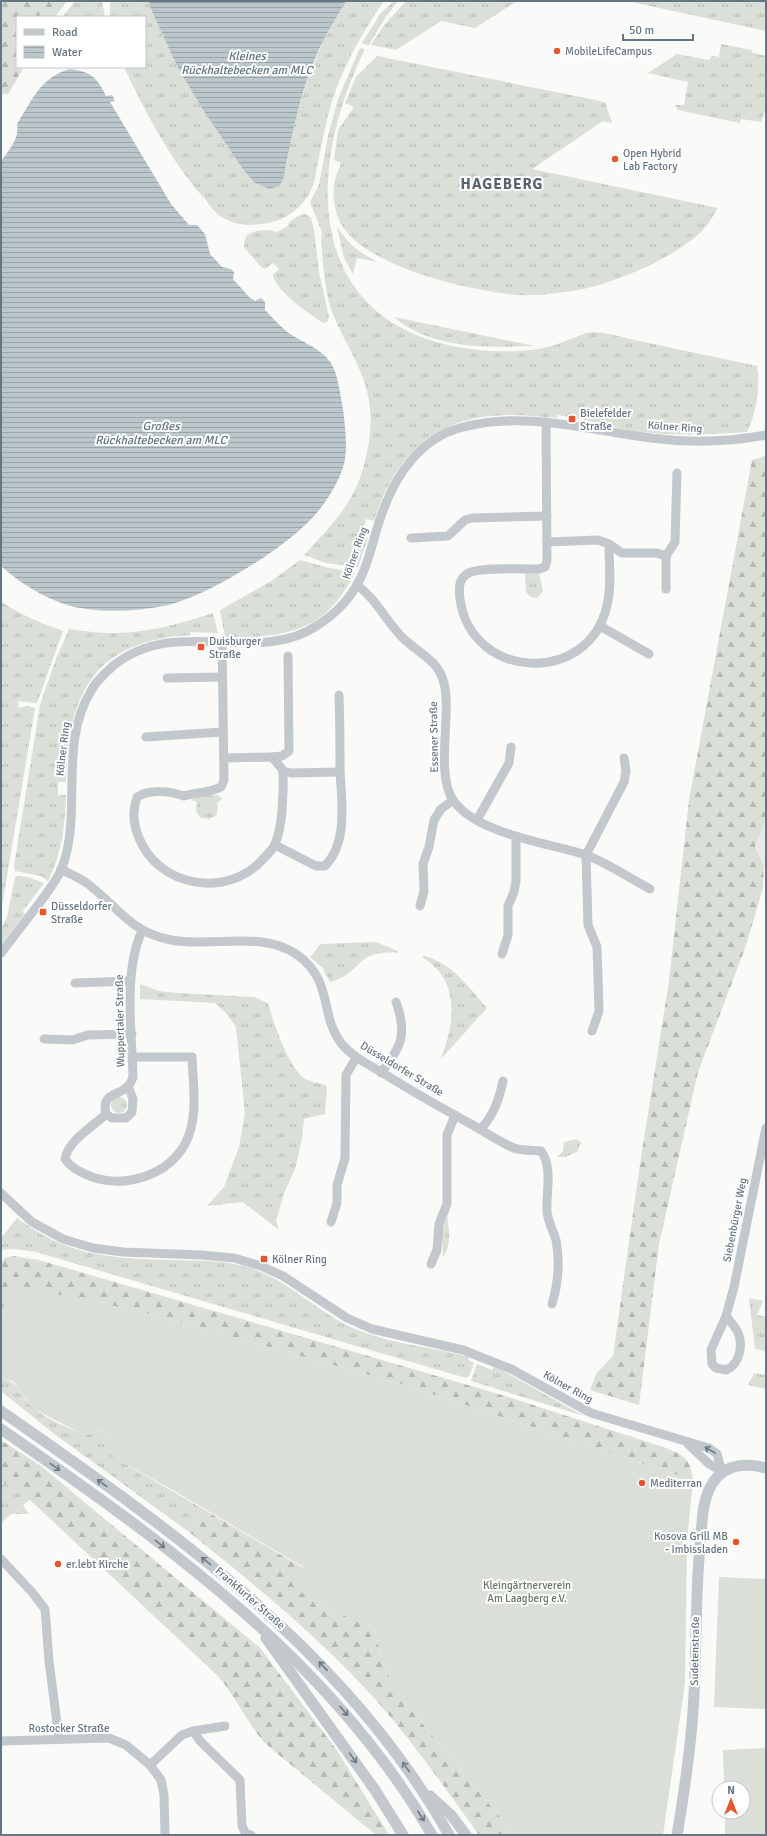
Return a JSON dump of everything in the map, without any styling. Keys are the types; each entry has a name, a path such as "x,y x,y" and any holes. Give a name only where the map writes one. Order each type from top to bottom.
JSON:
{"street":[{"name":"Kölner Ring","path":"1,953 52,885 61,869 70,820 74,740 79,716 91,690 105,673 123,658 144,648 169,642 222,641 254,643 280,640 299,635 316,627 336,612 350,596 357,585 394,484 408,463 420,450 436,439 457,428 501,420 546,422 682,441 731,440 766,435"},
{"path":"546,422 547,561 545,567 539,569 474,571 465,575 460,582 462,614 476,637 486,647 498,655 516,662 536,664 552,662 569,656 581,648 600,626 609,594 609,544"},
{"path":"666,589 666,556 675,542 676,473"},
{"path":"411,538 448,536 465,520 472,518 547,516"},
{"path":"547,542 598,540 609,544 622,553 657,553 666,556"},
{"name":"Essener Straße","path":"357,585 369,594 401,637 430,658 444,682 447,701 446,768 453,800"},
{"path":"600,626 649,654"},
{"path":"222,641 221,677 224,780 221,787 212,791 195,792 184,796 174,792 144,793 137,797 133,808 135,824 141,843 155,863 181,878 204,883 234,880 256,868 275,844 281,825 282,771 272,757"},
{"path":"224,758 282,756 290,751 288,656"},
{"path":"167,678 221,677"},
{"path":"275,844 316,866 325,866 332,858 341,828 339,695"},
{"path":"146,737 222,732"},
{"path":"477,820 509,763 511,747"},
{"path":"592,1030 599,1011 597,947 588,925 586,855 624,782 626,771 624,758"},
{"path":"282,771 291,773 340,772"},
{"path":"420,906 424,891 423,864 429,847 434,820 441,809 453,800 464,811 477,820 495,829 586,855 650,889"},
{"path":"502,954 508,935 508,906 514,892 516,881 516,836"},
{"name":"Düsseldorfer Straße","path":"61,869 88,884 130,923 142,931 155,936 185,943 260,942 281,946 295,954 307,963 317,977 325,994 334,1032 342,1044 356,1058 514,1148 541,1151 548,1164 547,1212 557,1249 558,1286 552,1304"},
{"name":"Wuppertaler Straße","path":"106,1114 112,1118 119,1119 126,1118 132,1112 133,1099 128,1086 133,1077 131,981 135,949 142,931"},
{"path":"76,983 131,981"},
{"path":"381,1073 398,1047 402,1033 402,1019 396,1002"},
{"path":"44,1039 72,1040 88,1035 132,1034"},
{"path":"128,1086 111,1095 106,1101 106,1114 71,1145 66,1153 65,1159 70,1166 86,1175 99,1179 119,1181 136,1179 162,1169 172,1160 185,1143 194,1116 192,1057 133,1057"},
{"path":"331,1222 337,1203 337,1186 345,1158 346,1075 356,1058"},
{"path":"481,1129 495,1109 503,1080"},
{"path":"431,1264 437,1250 440,1224 447,1204 447,1135 455,1115"},
{"name":"Siebenbürger Weg","path":"726,1316 736,1329 740,1349 736,1363 731,1368 726,1370 716,1368 712,1364 710,1358 711,1350 726,1316 737,1275 766,1128"},
{"name":"Kölner Ring","path":"1,1193 32,1222 64,1239 93,1248 115,1251 234,1258 261,1266 283,1276 347,1318 372,1329 456,1348 479,1355 511,1369 591,1413 685,1442 708,1463 722,1472"},
{"name":"Frankfurter Straße","path":"1,1411 159,1524 248,1595 314,1656 350,1694 395,1751 418,1783 449,1835"},
{"name":"Frankfurter Straße","path":"1,1429 149,1535 247,1614 295,1658 361,1731 397,1780 432,1835"},
{"path":"722,1472 737,1465 753,1465 766,1468"},
{"name":"Sudetenstraße","path":"677,1835 694,1694 697,1584 702,1523 707,1496 714,1481 722,1472"},
{"path":"1,1559 31,1591 45,1609 48,1661 59,1739"},
{"path":"247,1614 270,1643 375,1790 403,1835"},
{"path":"150,1765 182,1736 193,1731 225,1726"},
{"path":"193,1731 200,1741 240,1780 242,1826 246,1834 251,1835"},
{"name":"Rostocker Straße","path":"1,1741 109,1738 118,1741 139,1754 156,1772 163,1788 165,1835"},
{"path":"418,1783 451,1815 466,1835"}],"shaded area":[{"path":"766,819 766,866 764,866 755,847"}],"green space":[{"path":"1,1 67,1 56,16 16,16 16,68 23,68 8,94 1,94"},
{"path":"75,1 102,1 105,16 63,16"},
{"path":"110,1 149,1 150,7 176,64 293,126 307,81 324,39 346,1 384,1 358,43 337,88 327,120 314,182 307,198 297,209 279,220 252,225 239,224 226,220 214,210 180,168 141,102 124,68 146,68 146,16 110,16"},
{"path":"394,1 398,1 385,18 369,45 362,43 381,13"},
{"path":"406,1 517,1 475,28 441,21 396,50 371,45 384,25"},
{"path":"627,1 766,1 766,31"},
{"path":"721,44 751,50 753,53 766,56 766,109 761,122 741,119 740,123 678,110 675,105 684,105 688,82 648,73 677,54 709,60 712,56 719,57"},
{"path":"360,48 365,49 344,100 331,151 328,201 335,246 354,286 385,318 431,340 491,351 540,349 580,335 594,332 757,366 757,400 747,432 719,434 648,433 558,415 557,418 518,415 486,416 462,422 441,430 423,442 407,457 394,476 383,497 374,521 366,519 361,535 368,538 358,567 326,563 304,555 347,504 361,477 370,434 371,420 369,398 361,374 330,306 324,273 321,240 322,232 310,202 319,185 328,136 338,99"},
{"path":"377,56 605,102 612,123 603,121 532,169 718,208 703,230 677,250 644,268 609,282 578,290 534,295 500,293 450,283 398,266 356,242 340,222 336,211 333,192 335,180 341,163 334,160 338,130 354,107 345,103 356,77"},
{"path":"306,214 311,218 314,230 319,272 329,317 327,322 323,323 294,302 280,288 273,275 279,269 273,263 266,268 262,268 244,247 246,236 257,231 265,230 277,232 288,226 289,222 300,215"},
{"path":"337,227 355,248 378,262 357,258 353,274 344,258"},
{"path":"394,317 534,346 479,346 442,341 409,328"},
{"path":"766,456 766,819 755,847 764,866 763,888 744,951 698,1072 659,1244 639,1405 590,1390 596,1374 613,1356 640,1164 669,981 689,800 752,460"},
{"path":"300,560 329,568 355,572 344,592 331,608 317,619 302,627 285,633 267,636 225,637 220,610 270,582"},
{"path":"525,573 539,573 543,591 537,598 531,597 526,593"},
{"path":"1,601 23,615 63,631 37,703 18,701 19,708 27,706 35,708 1,912"},
{"path":"213,613 218,633 190,632 190,635 157,639 130,648 109,661 93,677 81,698 73,722 68,750 66,782 58,782 58,795 66,795 66,806 60,850 53,871 48,881 41,876 15,871 14,866 40,705 56,659 69,629 106,633 143,631"},
{"path":"218,795 222,799 217,803 218,808 216,816 209,819 201,818 196,811 197,802 191,800 198,796"},
{"path":"15,877 28,877 44,883 23,911 25,914 1,945 1,929 7,917"},
{"path":"376,942 398,951 398,953 373,955 366,958 348,974 330,982 322,967 310,957 321,944"},
{"path":"423,956 443,964 459,976 487,1008 440,1060 449,1033 451,1019 449,991 444,978 435,967 423,958"},
{"path":"140,984 159,991 254,997 268,1003 273,1021 292,1064 304,1078 327,1086 325,1114 304,1119 302,1138 295,1169 284,1193 276,1221 279,1230 243,1202 207,1206 224,1187 239,1147 245,1113 236,1027 225,1012 215,1003 140,999"},
{"path":"119,1097 126,1102 127,1105 122,1112 119,1113 112,1108 111,1105 116,1098"},
{"path":"577,1139 581,1143 577,1152 565,1157 557,1157 563,1151 564,1142"},
{"path":"447,1215 449,1242 443,1258 442,1232"},
{"path":"17,1218 43,1235 81,1251 126,1258 219,1262 247,1267 276,1279 327,1314 355,1329 397,1342 469,1357 468,1360 474,1363 469,1376 466,1378 36,1252 15,1249 1,1250 1,1238"},
{"path":"13,1256 39,1260 502,1395 663,1447 680,1455 688,1462 693,1480 401,1384 138,1311 8,1285 3,1311 1,1307 1,1264 4,1258"},
{"name":"Kleingärtnerverein Am Laagberg e.V.","path":"8,1284 138,1311 401,1384 693,1480 687,1541 685,1683 663,1835 515,1835 394,1689 381,1656 374,1627 315,1604 292,1584 303,1567 171,1489 122,1462 106,1451 111,1440 103,1430 84,1435 34,1409 14,1382 1,1377 1,1319"},
{"path":"749,1298 763,1301 757,1315 766,1317 766,1351 755,1349"},
{"path":"477,1364 492,1370 494,1367 503,1371 584,1416 471,1381"},
{"path":"754,1373 766,1375 766,1389 748,1385"},
{"path":"1,1377 13,1383 34,1408 51,1420 84,1435 103,1430 111,1440 107,1451 122,1462 203,1509 189,1532 53,1433 1,1391"},
{"path":"1,1440 41,1466 260,1648 336,1749 389,1835 376,1835 267,1745 253,1728 224,1683 217,1675 30,1500 1,1481"},
{"path":"1,1481 30,1500 23,1505 29,1514 11,1514 1,1523"},
{"path":"203,1509 303,1568 315,1604 374,1627 381,1656 394,1689 515,1835 479,1835 403,1732 355,1677 286,1612 189,1532"},
{"path":"719,1577 766,1579 766,1709 714,1707"},
{"path":"766,1748 766,1835 725,1835 725,1820 751,1820 751,1780 724,1780 723,1750"}],"water":[{"name":"Kleines Rückhaltebecken am MLC","path":"149,1 346,1 316,56 304,90 294,126 283,180 279,186 269,189 254,182 243,169 202,108 176,64 150,7"},
{"name":"Großes Rückhaltebecken am MLC","path":"70,69 92,76 100,84 106,96 112,95 115,101 110,102 171,204 189,225 197,225 205,234 210,254 222,267 231,269 234,272 233,279 249,297 255,301 261,298 265,302 265,310 283,329 318,350 328,359 336,375 343,409 346,443 344,464 338,481 328,498 310,521 275,549 239,573 201,593 184,600 157,607 113,611 91,610 69,606 48,598 18,580 1,566 1,161 15,139 18,129 17,124 38,91 51,78"}],"place":[{"name":"MobileLifeCampus","path":"557,51"},
{"name":"Open Hybrid Lab Factory","path":"615,159"},
{"name":"Bielefelder Straße","path":"572,419"},
{"name":"Duisburger Straße","path":"201,647"},
{"name":"Düsseldorfer Straße","path":"43,912"},
{"name":"Kölner Ring","path":"264,1259"},
{"name":"Mediterran","path":"642,1483"},
{"name":"Kosova Grill MB - Imbissladen","path":"736,1542"},
{"name":"er.lebt Kirche","path":"58,1564"}],"district":[{"name":"HAGEBERG","path":"502,184"}]}
